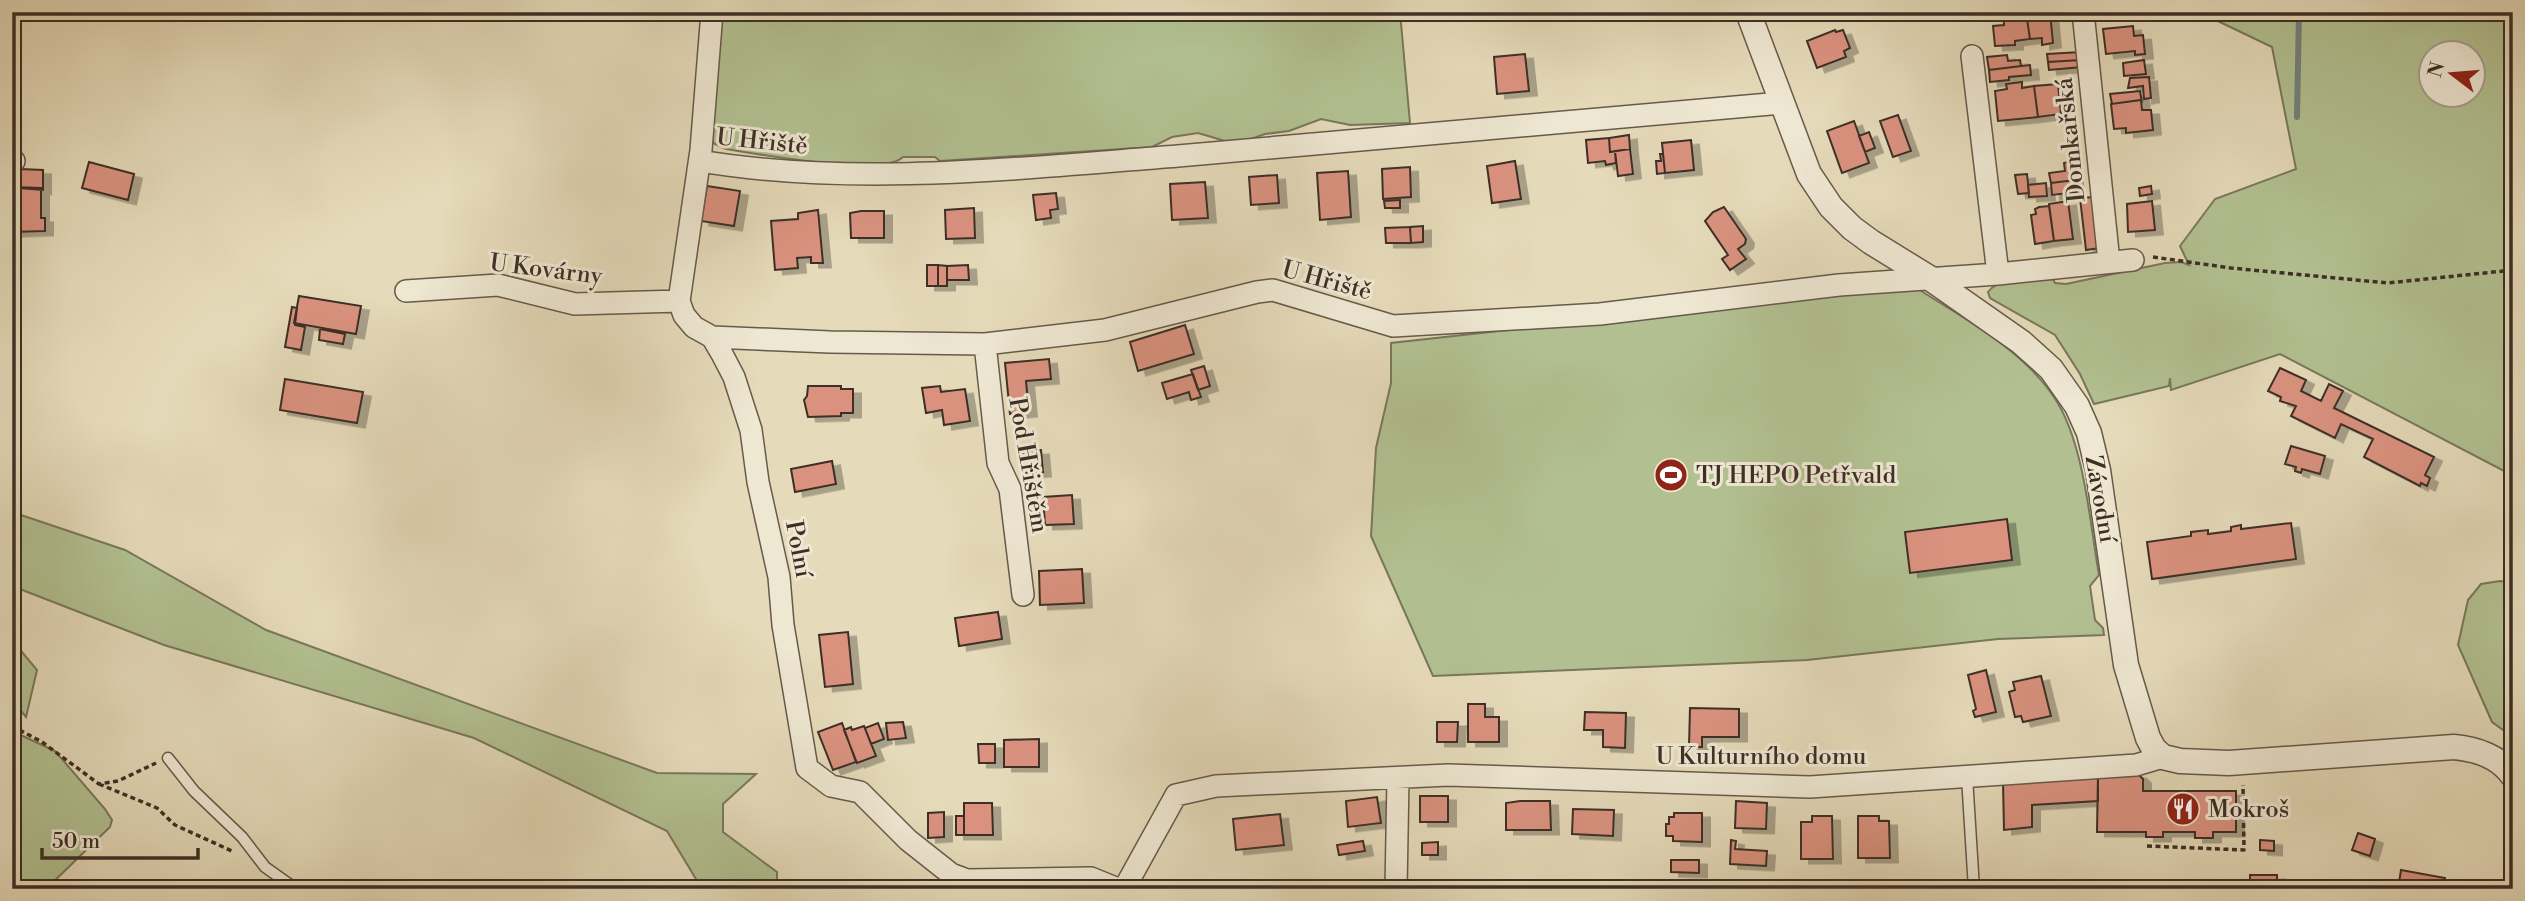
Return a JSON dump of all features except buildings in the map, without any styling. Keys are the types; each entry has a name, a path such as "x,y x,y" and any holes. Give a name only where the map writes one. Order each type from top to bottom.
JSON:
{"street":[{"path":"679,301 700,161 712,12"},
{"name":"Závodní","path":"1748,12 1809,174 1831,207 1861,235 1931,279 2039,356 2062,383 2080,412 2089,433 2098,470 2126,665 2148,738 2154,749 2163,757"},
{"name":"Domkařská","path":"2084,12 2109,262"},
{"path":"1972,56 1998,274"},
{"name":"U Hřiště","path":"700,161 740,168 823,174 1013,169 1781,103"},
{"name":"U Hřiště","path":"712,337 985,344 1105,330 1273,290 1393,326 1600,314 1839,285 1998,274 2133,260"},
{"name":"U Kovárny","path":"406,291 498,285 575,304 679,301"},
{"name":"Polní","path":"679,301 684,315 694,327 712,337 734,377 751,430 758,482 779,577 785,637 807,768 831,786 860,792 908,840 951,874 967,880 1091,877 1118,889"},
{"name":"Pod Hřištěm","path":"985,344 998,463 1010,489 1023,595"},
{"path":"2163,757 2192,763 2242,762 2455,747 2468,748 2495,760 2513,776"},
{"name":"U Kulturního domu","path":"1124,889 1176,795 1216,786 1448,775 1810,787 2136,765 2163,757"},
{"path":"1396,889 1398,779"}],"lane":[{"path":"167,758 194,791 242,837 265,867 296,889"},
{"path":"1967,777 1974,889"}],"path":[{"path":"2133,260 2160,257 2231,268 2388,283 2513,270"},
{"path":"12,726 42,742 99,784 157,808 175,825 265,867"},
{"path":"99,784 118,781 167,758"},
{"path":"2147,846 2244,850 2242,762"}],"green space":[{"path":"718,12 1400,12 1410,123 1350,125 1321,119 1289,131 1265,134 1248,140 1225,141 1198,133 1172,137 1152,147 940,161 935,157 903,157 891,163 871,165 846,165 726,149 713,143 708,130"},
{"path":"2199,12 2513,12 2513,479 2510,474 2280,354 2171,390 2170,378 2169,386 2094,404 2080,374 2055,335 1990,298 1988,292 1993,287 2009,281 2053,279 2055,283 2066,284 2165,263 2181,262 2189,265 2180,246 2215,199 2296,169 2272,47"},
{"path":"1912,285 1980,328 2027,365 2060,407 2081,467 2099,575 2090,586 2095,620 2103,628 2104,635 1998,639 1807,660 1433,676 1371,536 1376,448 1391,383 1391,343"},
{"path":"12,512 125,550 266,630 657,773 756,774 723,804 723,832 777,872 777,889 702,889 667,831 474,738 164,645 12,586"},
{"path":"2500,581 2513,583 2513,744 2503,730 2492,722 2458,645 2468,600 2481,584"},
{"path":"12,640 37,670 26,717 12,700"},
{"path":"12,731 55,751 112,820 110,827 46,889 12,889"}],"waterway":[{"path":"2297,117 2299,12"}],"place":[{"name":"TJ HEPO Petřvald","path":"1671,475"},
{"name":"Mokroš","path":"2183,809"}]}
